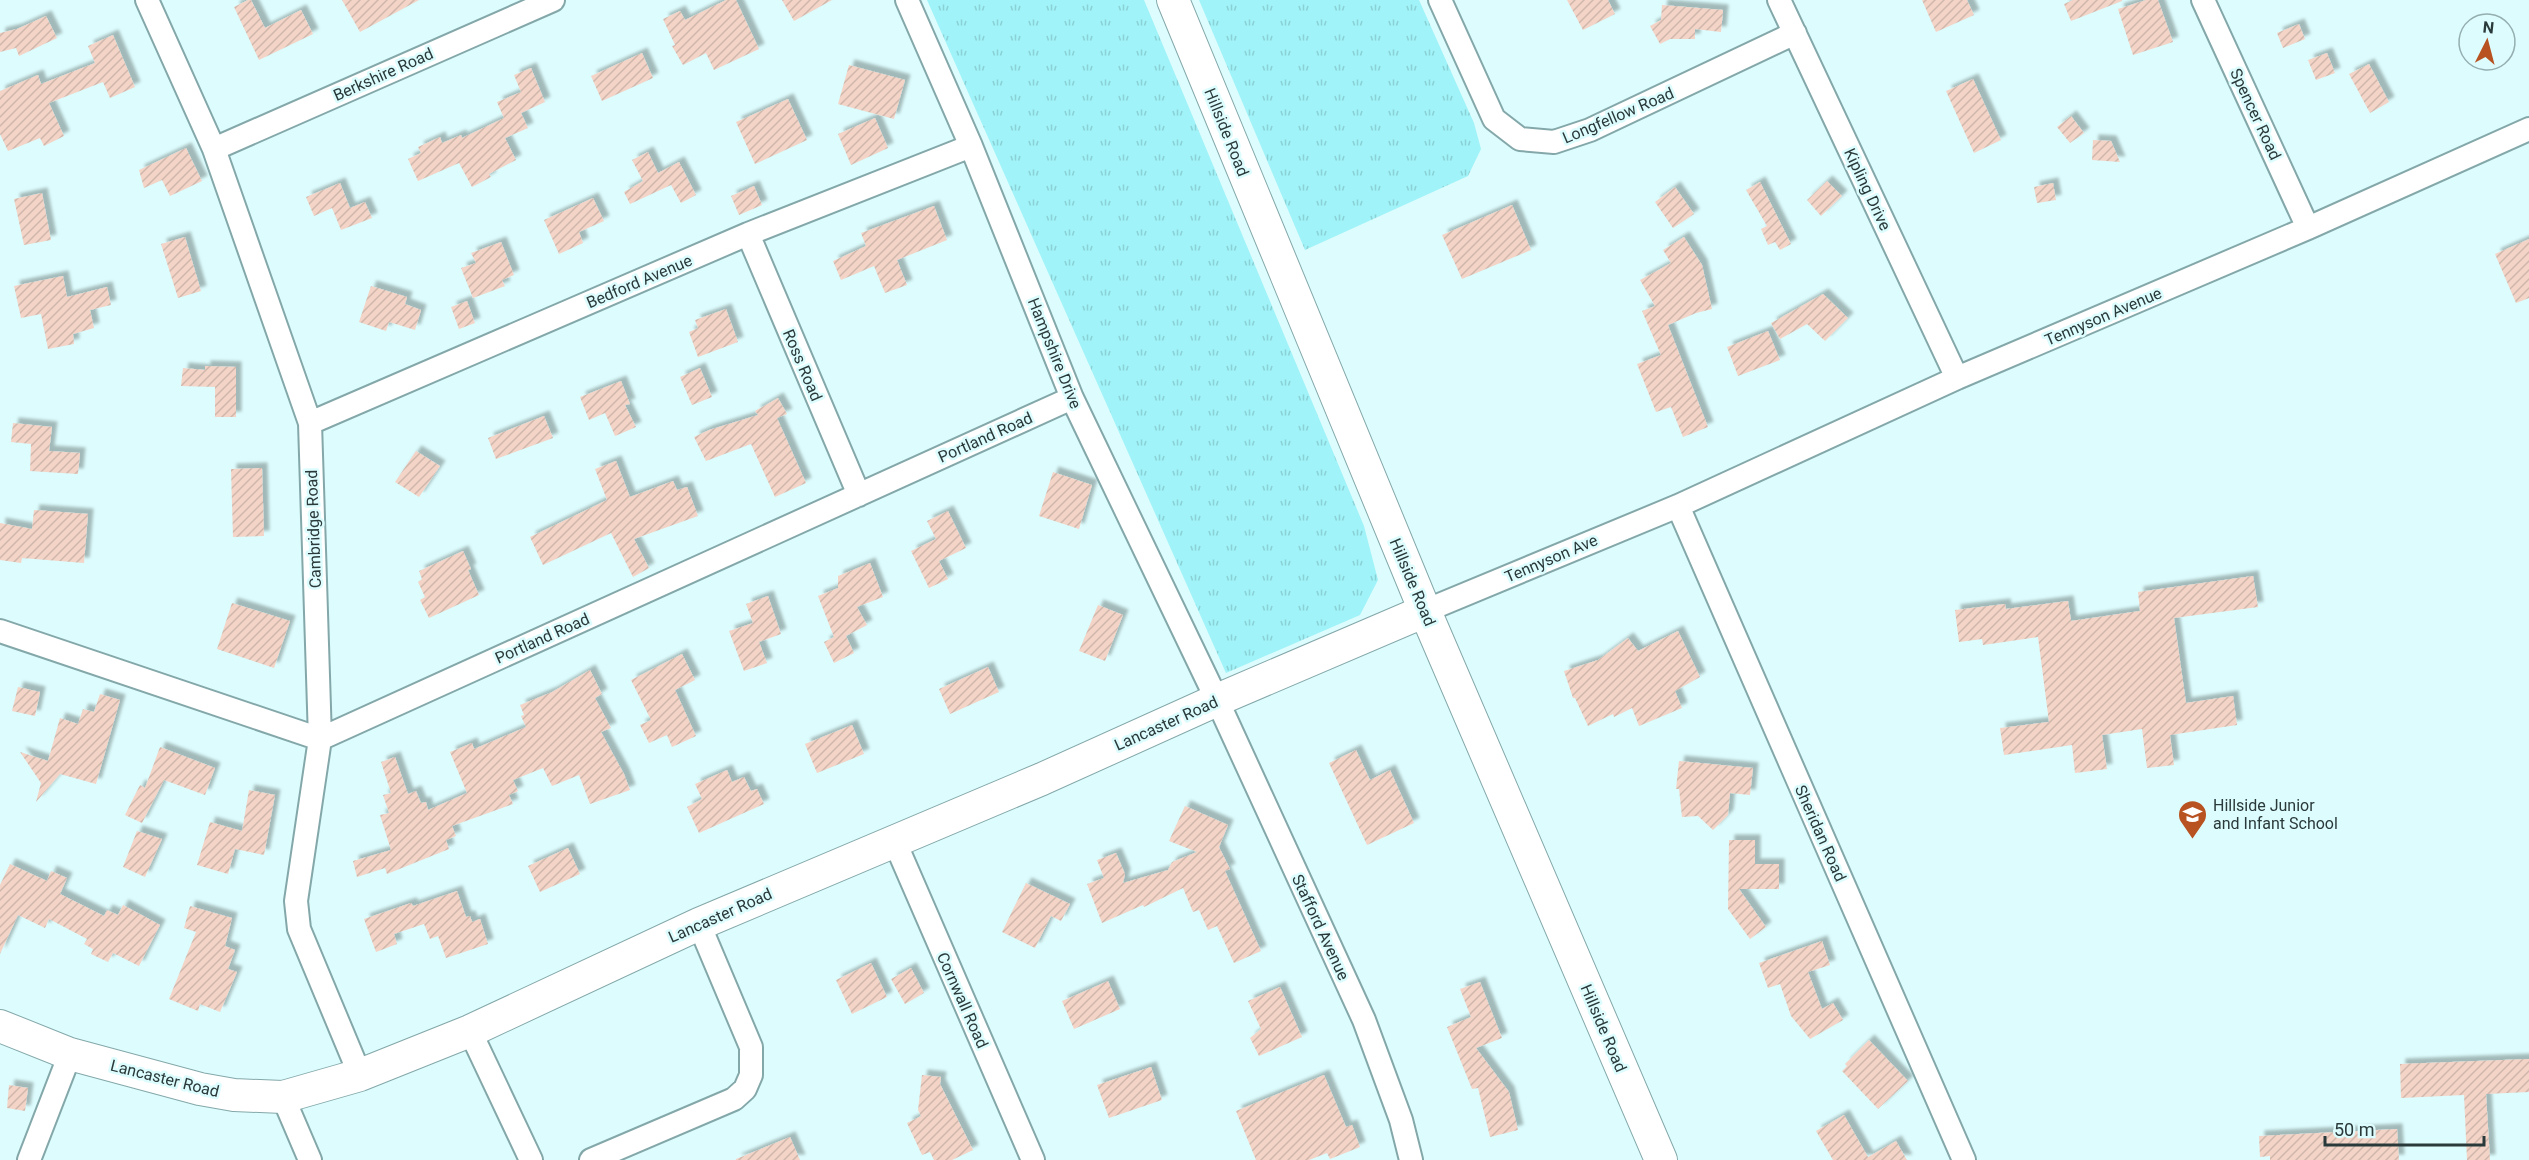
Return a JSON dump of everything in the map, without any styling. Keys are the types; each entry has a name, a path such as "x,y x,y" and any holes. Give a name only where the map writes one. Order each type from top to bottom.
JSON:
{"street":[{"name":"Cambridge Road","path":"147,0 213,149 310,423 320,740 296,901 299,929 360,1075"},
{"name":"Berkshire Road","path":"213,149 553,0"},
{"name":"Hampshire Drive","path":"907,0 971,146 1072,398 1217,700"},
{"name":"Hillside Road","path":"1173,0 1425,611 1661,1160"},
{"name":"Longfellow Road","path":"1440,0 1494,118 1520,139 1554,142 1590,130 1795,33"},
{"name":"Kipling Drive","path":"1779,0 1957,378"},
{"name":"Spencer Road","path":"2203,0 2308,228"},
{"name":"Tennyson Avenue","path":"1678,506 1957,378 2308,228 2529,129"},
{"name":"Bedford Avenue","path":"310,423 748,234 971,146"},
{"name":"Ross Road","path":"748,234 859,495"},
{"name":"Portland Road","path":"320,740 1072,398"},
{"name":"Tennyson Ave","path":"1425,611 1678,506"},
{"name":"Sheridan Road","path":"1678,506 1964,1160"},
{"name":"Lancaster Road","path":"0,1026 70,1054 200,1089 234,1095 283,1097 360,1075 470,1031 699,924 1042,779 1217,700 1425,611"},
{"path":"0,631 320,740"},
{"name":"Stafford Avenue","path":"1217,700 1364,1020 1401,1120 1411,1160"},
{"name":"Cornwall Road","path":"894,840 1033,1160"},
{"path":"591,1160 734,1100 745,1089 751,1076 751,1047 699,924"},
{"path":"470,1031 531,1160"},
{"path":"29,1160 70,1054"},
{"path":"283,1097 310,1160"}],"green space":[{"path":"927,0 1144,0 1364,526 1378,580 1360,615 1226,673"},
{"path":"1199,0 1419,0 1474,123 1481,149 1468,176 1305,250"}],"building":[{"path":"251,0 265,28 301,10 313,34 259,60 234,7"},
{"path":"342,0 419,0 360,32"},
{"path":"726,0 736,0 759,49 714,70 706,53 683,65 672,46 675,45 663,19 680,11 685,20"},
{"path":"782,0 832,0 794,21"},
{"path":"1567,0 1608,0 1615,14 1583,30"},
{"path":"1922,0 1967,0 1974,15 1936,32"},
{"path":"2073,0 2122,1 2071,21 2064,4"},
{"path":"2146,0 2158,0 2173,42 2133,55 2118,9"},
{"path":"1662,5 1723,10 1721,32 1695,29 1695,39 1670,39 1660,44 1650,26 1661,20"},
{"path":"46,16 57,38 19,56 16,48 0,52 0,33 17,29"},
{"path":"2299,24 2305,39 2283,48 2277,33"},
{"path":"113,35 135,87 110,98 103,82 49,103 64,136 44,146 40,138 8,151 0,134 0,91 38,75 41,84 95,63 88,46"},
{"path":"642,53 653,78 602,101 591,76"},
{"path":"2327,53 2335,73 2316,80 2308,60"},
{"path":"2369,64 2389,102 2370,113 2349,74"},
{"path":"849,65 905,80 894,119 838,104"},
{"path":"531,68 545,102 521,113 528,128 505,138 516,160 489,174 491,177 472,187 459,163 418,181 408,159 421,153 418,147 440,137 442,143 461,135 462,138 504,118 497,102 521,92 514,75"},
{"path":"1973,79 2001,140 1974,153 1946,91"},
{"path":"788,99 807,140 755,164 736,122"},
{"path":"2071,116 2084,133 2070,143 2057,127"},
{"path":"875,118 888,148 851,165 838,134"},
{"path":"2093,140 2111,141 2120,162 2092,160"},
{"path":"186,148 202,181 170,196 162,180 144,188 139,170"},
{"path":"648,152 658,173 679,162 696,195 681,203 671,185 630,204 624,192 643,181 632,160"},
{"path":"1827,181 1842,196 1821,216 1807,200"},
{"path":"1760,182 1791,244 1780,250 1775,242 1768,245 1761,229 1767,226 1746,190"},
{"path":"340,183 350,208 365,202 372,218 341,230 332,208 314,216 306,197"},
{"path":"2053,183 2056,200 2037,203 2034,187"},
{"path":"754,186 762,205 739,215 731,196"},
{"path":"1675,187 1694,214 1673,228 1655,202"},
{"path":"42,193 51,240 24,245 14,199"},
{"path":"593,198 604,221 579,232 583,243 559,254 544,220"},
{"path":"1512,205 1531,250 1462,279 1442,235"},
{"path":"934,206 947,240 897,260 907,285 885,293 874,266 841,280 833,261 866,246 861,233"},
{"path":"185,237 201,291 178,298 161,244"},
{"path":"1684,237 1702,265 1712,309 1668,325 1708,427 1683,437 1671,407 1656,412 1637,364 1661,355 1642,311 1655,306 1640,280 1671,263 1663,250"},
{"path":"2529,239 2529,298 2516,303 2495,254"},
{"path":"501,242 514,275 502,280 505,286 473,298 461,268 476,263 471,253"},
{"path":"63,276 67,297 107,287 111,305 90,310 94,328 73,334 74,344 48,349 41,314 21,318 14,286"},
{"path":"371,286 407,297 405,304 421,310 415,330 389,322 386,331 359,322"},
{"path":"1823,294 1848,318 1825,341 1807,324 1780,339 1771,323"},
{"path":"467,301 475,323 459,329 451,307"},
{"path":"726,309 738,342 698,357 689,332 698,328 695,320"},
{"path":"1768,331 1780,360 1738,376 1727,347"},
{"path":"205,366 236,367 236,417 215,417 215,387 181,386 183,368 205,370"},
{"path":"700,368 712,397 692,405 680,377"},
{"path":"621,381 630,404 625,405 636,427 615,436 605,413 589,420 580,397"},
{"path":"778,398 787,414 777,418 806,483 775,497 751,444 706,461 694,437 758,415 755,411"},
{"path":"544,416 553,438 496,459 488,438"},
{"path":"13,423 52,427 49,451 80,453 78,474 30,471 31,444 11,442"},
{"path":"416,451 440,466 419,497 395,482"},
{"path":"616,461 630,497 673,481 677,490 687,487 698,516 634,539 649,568 633,577 611,533 543,565 530,537 607,500 595,469"},
{"path":"262,468 264,536 233,537 231,469"},
{"path":"1053,472 1092,485 1079,529 1039,516"},
{"path":"34,510 88,514 84,563 22,558 21,563 0,560 0,523 32,529"},
{"path":"948,511 966,548 939,561 948,579 929,588 911,551 936,539 927,521"},
{"path":"463,551 479,595 429,618 420,600 425,597 418,582 422,579 419,571"},
{"path":"870,563 883,597 857,607 867,625 846,636 854,653 834,663 824,642 834,637 818,596 838,588 838,576"},
{"path":"2253,576 2258,607 2174,618 2186,703 2233,696 2237,725 2170,735 2174,765 2147,768 2142,729 2102,735 2107,769 2075,773 2072,745 2004,755 2000,728 2049,722 2038,637 1983,645 1982,639 1959,642 1955,610 2005,604 2006,609 2068,601 2071,621 2140,611 2138,592"},
{"path":"768,596 781,634 759,642 767,663 744,671 729,631 753,623 746,604"},
{"path":"232,603 290,621 274,668 217,649"},
{"path":"1098,605 1123,615 1105,661 1079,651"},
{"path":"1678,631 1700,677 1675,691 1682,708 1639,726 1632,708 1588,726 1573,698 1564,671 1598,660 1628,638 1638,651"},
{"path":"682,654 695,680 675,690 696,736 672,747 667,735 649,743 640,725 651,720 631,680"},
{"path":"988,667 999,692 950,714 939,689"},
{"path":"590,670 602,694 595,698 611,728 601,732 630,790 590,804 579,775 552,786 543,768 513,780 518,791 509,795 513,804 452,826 456,836 446,840 449,849 387,874 385,868 357,877 353,861 391,850 380,815 389,813 383,795 391,793 381,762 395,757 408,794 416,791 421,803 426,802 428,810 467,793 450,752 472,743 474,749 526,727 521,716 524,715 520,705 552,692"},
{"path":"18,687 40,692 35,716 12,711"},
{"path":"100,694 120,700 96,784 60,774 36,802 41,783 20,752 48,761 60,718 78,724 83,709 94,712"},
{"path":"852,725 864,754 817,773 805,744"},
{"path":"160,747 215,768 205,795 164,780 142,823 125,815 140,785 145,788"},
{"path":"1356,750 1370,780 1390,770 1414,823 1367,845 1329,763"},
{"path":"1679,761 1753,768 1750,795 1730,793 1728,815 1713,830 1698,816 1682,817 1679,789 1676,789"},
{"path":"727,770 732,782 744,777 751,791 757,789 764,804 699,833 687,807 702,799 695,784"},
{"path":"249,790 275,795 264,855 235,849 228,874 197,865 210,822 242,831"},
{"path":"1185,806 1228,825 1219,847 1230,869 1225,871 1261,951 1234,963 1217,926 1208,930 1199,910 1193,912 1183,888 1144,907 1143,905 1102,923 1087,884 1104,878 1097,860 1116,853 1125,874 1123,883 1168,870 1172,862 1197,852 1169,841"},
{"path":"137,831 162,839 145,877 123,867"},
{"path":"1729,840 1755,840 1755,864 1779,864 1779,889 1739,889 1766,927 1750,939 1728,909"},
{"path":"568,848 580,874 540,892 528,866"},
{"path":"10,864 47,881 51,871 67,878 60,894 104,916 107,910 118,915 123,905 160,925 139,966 113,953 108,962 91,954 93,949 84,944 87,939 49,919 45,928 18,915 0,954 0,885"},
{"path":"1026,883 1070,904 1061,921 1051,916 1035,948 1002,932"},
{"path":"457,891 466,917 470,916 472,922 480,919 488,944 446,958 438,936 430,939 424,924 394,934 397,944 376,952 364,919"},
{"path":"190,906 232,918 225,946 235,950 228,969 237,972 220,1012 200,1004 198,1011 169,999 196,932 184,928"},
{"path":"1822,941 1830,965 1808,972 1822,1009 1833,1003 1843,1020 1810,1039 1791,1016 1780,984 1768,988 1759,963"},
{"path":"871,963 887,997 852,1014 836,980"},
{"path":"911,968 924,993 905,1004 891,979"},
{"path":"1108,981 1120,1009 1074,1029 1062,1001"},
{"path":"1480,982 1502,1038 1476,1048 1509,1092 1518,1130 1490,1137 1478,1088 1472,1089 1447,1027 1471,1017 1460,989"},
{"path":"1280,987 1302,1037 1259,1056 1250,1038 1261,1029 1248,1001"},
{"path":"1869,1040 1908,1081 1878,1109 1842,1071 1847,1066 1845,1064"},
{"path":"2529,1059 2529,1092 2486,1094 2490,1160 2467,1160 2464,1095 2401,1098 2400,1064"},
{"path":"1151,1067 1162,1100 1109,1118 1097,1085"},
{"path":"922,1075 941,1077 940,1084 973,1150 952,1160 934,1160 930,1152 922,1155 907,1123 921,1116 918,1110"},
{"path":"1324,1075 1346,1127 1352,1125 1360,1147 1330,1159 1327,1153 1309,1160 1256,1160 1236,1111"},
{"path":"9,1085 28,1088 25,1111 7,1108"},
{"path":"1844,1115 1868,1157 1896,1141 1907,1160 1833,1160 1816,1131"},
{"path":"2397,1129 2399,1160 2270,1160 2270,1156 2260,1157 2259,1136"},
{"path":"790,1137 800,1160 736,1160 736,1159"}],"place":[{"name":"Hillside Junior and Infant School","path":"2192,840"}]}
